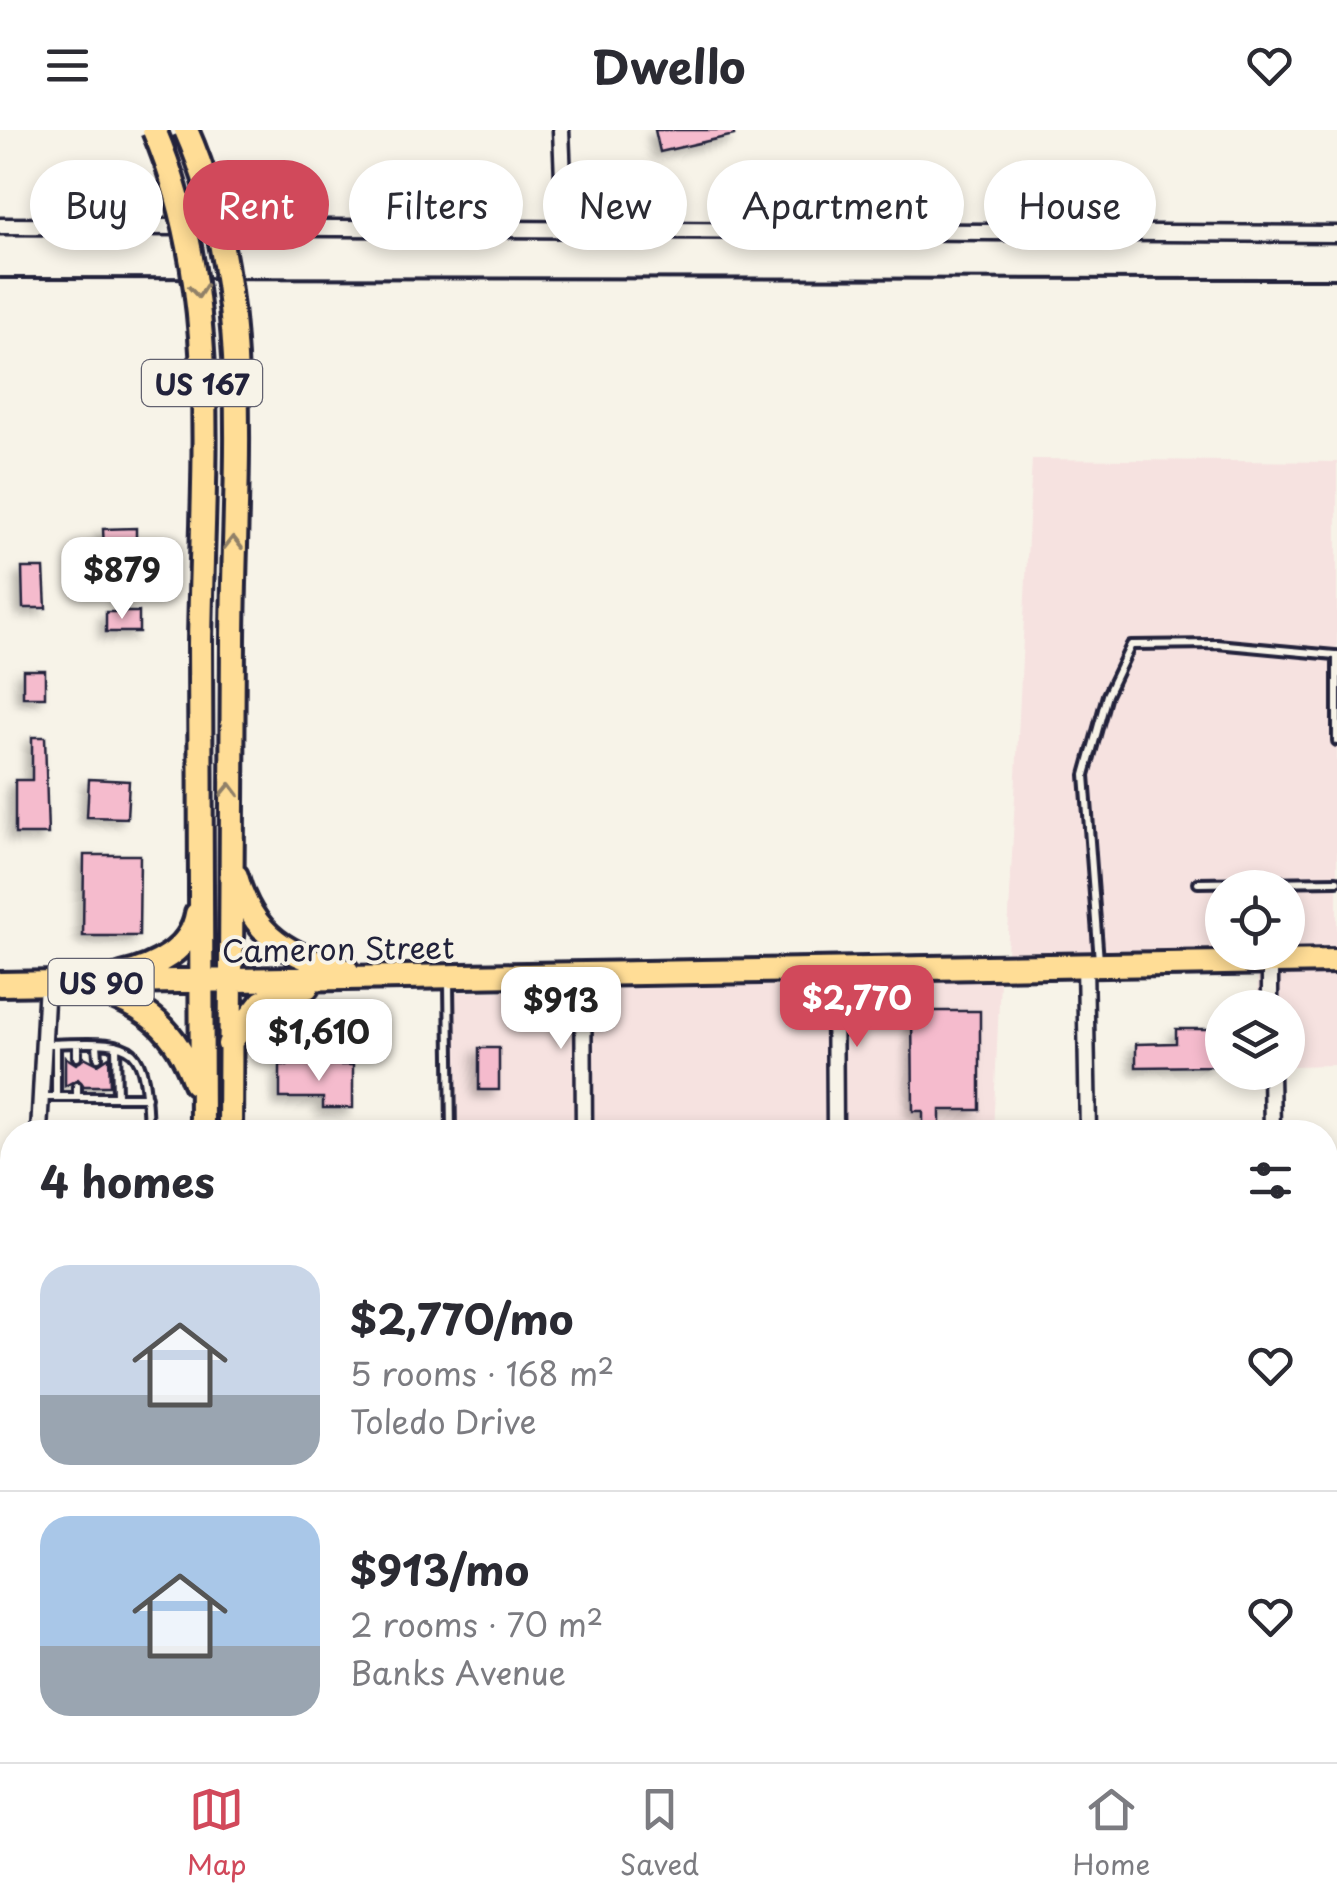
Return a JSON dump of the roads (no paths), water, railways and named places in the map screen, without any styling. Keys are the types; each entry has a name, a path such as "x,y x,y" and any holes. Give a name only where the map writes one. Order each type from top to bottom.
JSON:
{"main road":[{"name":"US 167","path":"154,130 186,220 196,269 202,343 201,1120"},
{"name":"US 167","path":"186,130 216,217 232,311 230,1120"},
{"path":"229,851 251,918 276,945 298,957 375,977"},
{"path":"70,982 137,972 163,960 184,942 196,921 203,866"},
{"name":"Cameron Street","path":"0,984 1205,962"},
{"name":"Cameron Street","path":"1305,962 1337,962"},
{"path":"228,1044 262,1002 331,979"},
{"path":"70,982 120,997 154,1016 180,1046 200,1099"}],"street":[{"path":"561,130 562,160"},
{"path":"0,226 543,226"},
{"path":"687,227 1337,234"},
{"path":"1088,1120 1092,963"},
{"path":"834,968 835,1120"},
{"path":"583,972 584,1120"},
{"path":"42,1120 48,1097 49,1044 70,982"},
{"path":"1271,1090 1272,1120"}],"lane":[{"path":"1092,963 1085,775 1107,694 1131,645 1217,644 1336,655 1337,741"},
{"path":"1198,883 1337,880"},
{"path":"448,975 451,1120"},
{"path":"49,1044 116,1045 137,1054 147,1097 148,1120"},
{"path":"77,1044 77,1057"},
{"path":"97,1045 98,1057"},
{"path":"116,1045 117,1097"},
{"path":"77,1086 77,1097"},
{"path":"98,1086 98,1097"},
{"path":"48,1097 147,1097"}],"railway":[{"path":"0,278 1337,279"}]}
